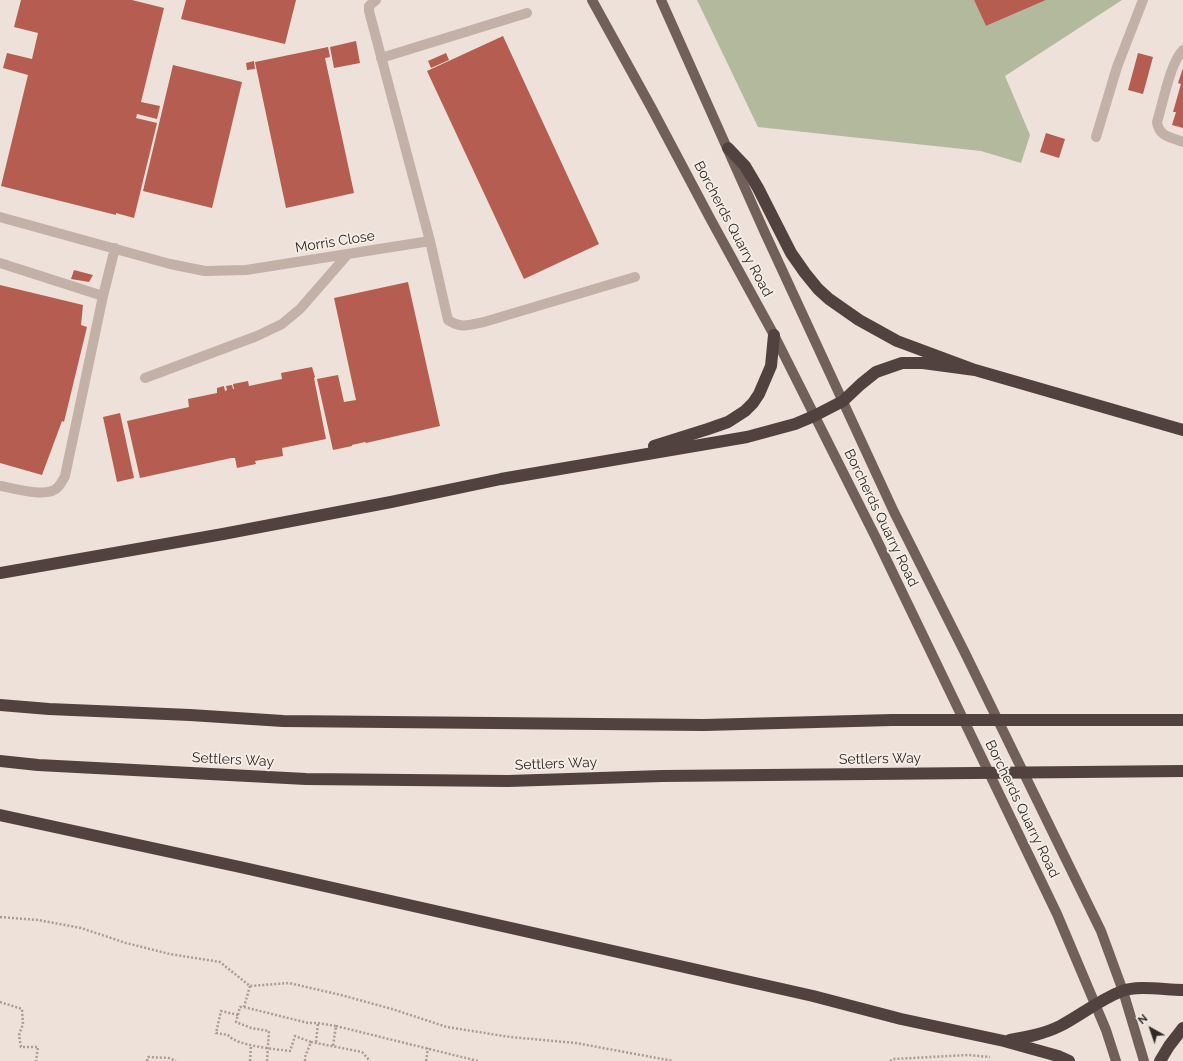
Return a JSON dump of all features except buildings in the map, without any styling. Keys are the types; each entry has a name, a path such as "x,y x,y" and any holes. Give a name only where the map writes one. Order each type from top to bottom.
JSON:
{"highway":[{"path":"728,148 745,166 758,188 791,253 799,264 829,299 859,320 897,342 975,370 1183,430"},
{"path":"612,459 708,430 728,422 745,411 759,394 771,366 774,335"},
{"path":"0,573 230,533 501,479 747,437 795,424 814,416 844,401 876,372 898,364 913,362 975,370"},
{"path":"0,705 49,709 284,721 704,725 892,720 1183,720"},
{"name":"Settlers Way","path":"0,761 38,765 306,779 508,781 662,776 1183,771"},
{"path":"0,815 681,965 813,996 901,1019 1004,1041 1058,1056 1069,1061"},
{"path":"1004,1041 1047,1032 1060,1026 1095,1004 1123,991 1146,988 1183,990"},
{"path":"1160,1061 1183,1028"}],"main road":[{"name":"Borcherds Quarry Road","path":"592,0 774,335 886,559 1057,914 1106,1030 1116,1061"},
{"name":"Borcherds Quarry Road","path":"661,0 765,233 844,401 894,512 1079,883 1101,931 1123,991 1144,1061"}],"lane":[{"path":"376,0 369,6 369,11 430,241 448,320 455,325 463,326 484,322 635,277"},
{"path":"1096,137 1117,67 1143,0"},
{"path":"381,58 527,13"},
{"path":"1183,50 1179,54 1173,66 1157,122 1159,131 1183,142"},
{"name":"Morris Close","path":"0,217 170,264 205,271 246,270 430,241"},
{"path":"0,486 37,493 49,492 58,488 65,476 103,296 115,248"},
{"path":"145,378 258,336 282,324 300,309 348,254"},
{"path":"0,263 103,296"}],"path":[{"path":"0,917 38,920 81,928 126,943 170,954 220,962 250,986 289,983 392,1009 447,1027 510,1037 576,1043 673,1061"},
{"path":"244,1007 250,986"},
{"path":"0,1002 22,1009 23,1024 19,1036 21,1047 38,1047 36,1061"},
{"path":"267,1061 269,1031 251,1028 236,1022 240,1007 308,1023 336,1026 478,1061"},
{"path":"238,1015 221,1011 216,1033 228,1035 231,1039 267,1049 290,1051 295,1036 311,1042 362,1052 369,1061"},
{"path":"316,1042 318,1023"},
{"path":"333,1046 336,1026"},
{"path":"305,1061 305,1057 311,1042"},
{"path":"250,1061 251,1045"},
{"path":"426,1061 428,1048"},
{"path":"890,1061 893,1059 968,1055 996,1057"},
{"path":"147,1061 148,1057 169,1058 176,1061"}],"green space":[{"path":"697,0 974,0 986,26 1046,0 1122,0 1005,76 1030,135 1021,163 981,151 758,127"}]}
